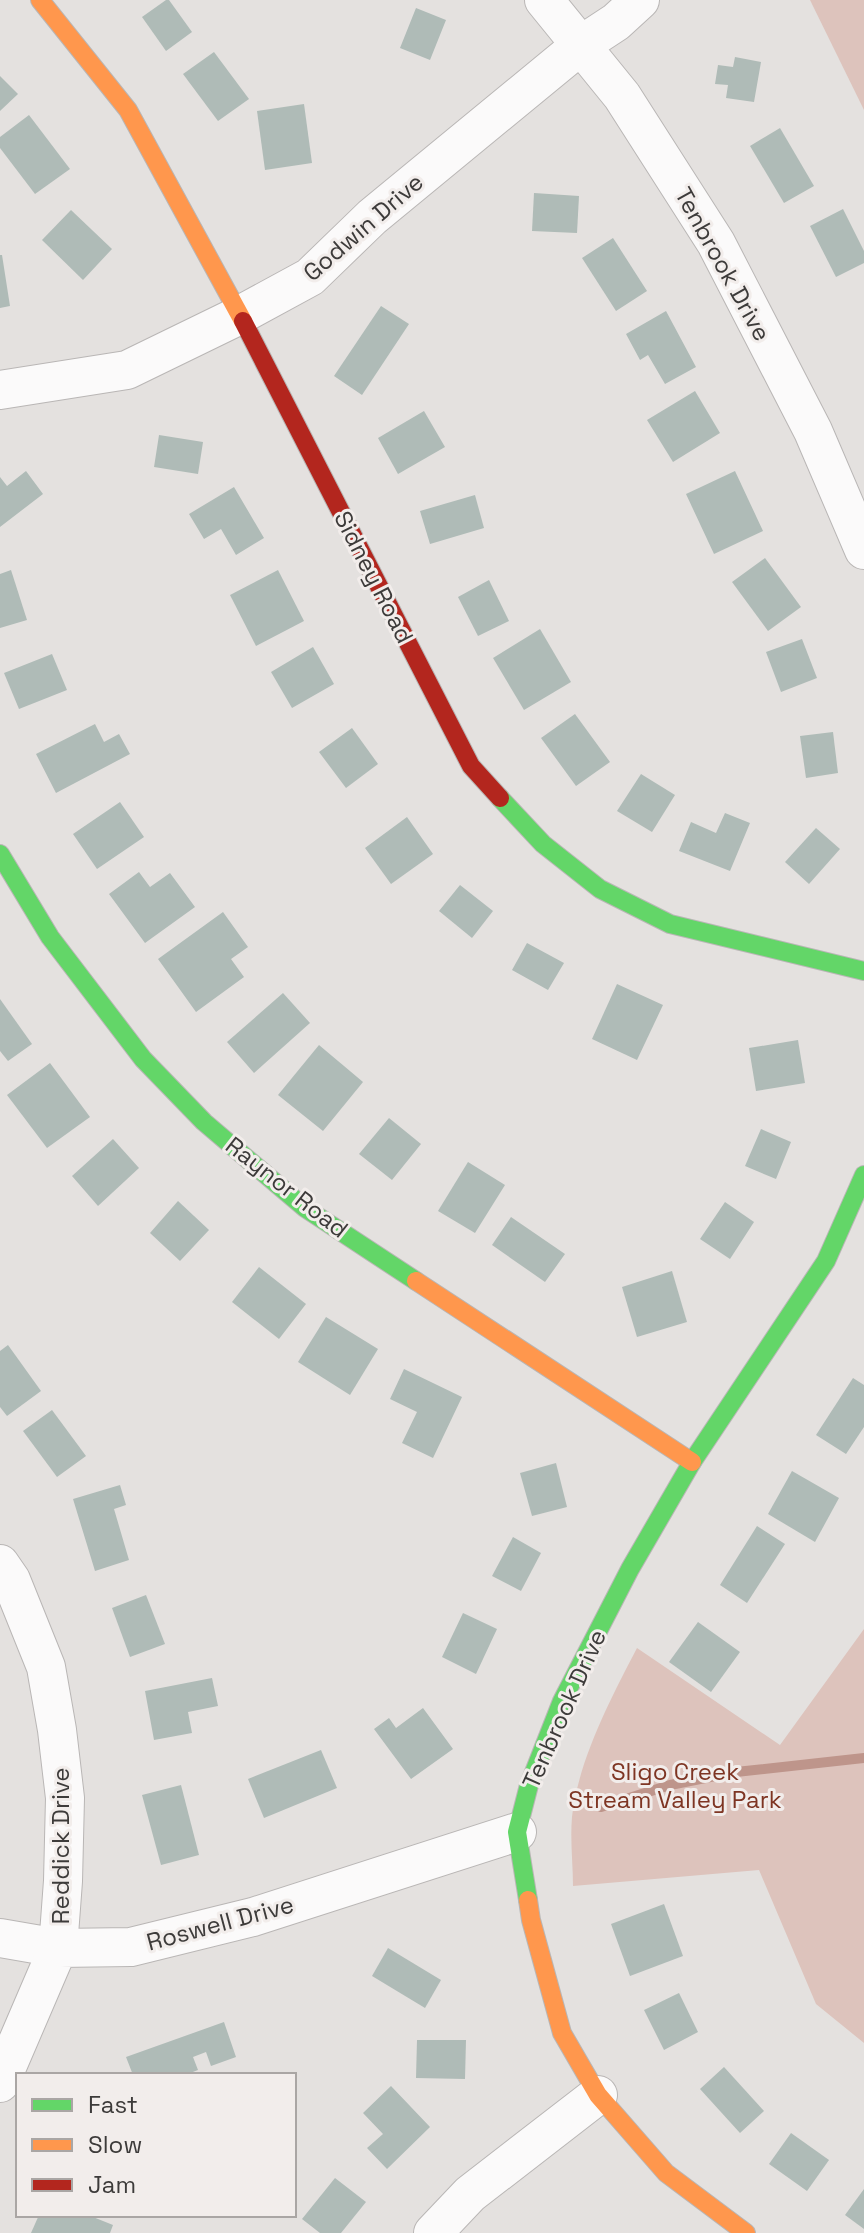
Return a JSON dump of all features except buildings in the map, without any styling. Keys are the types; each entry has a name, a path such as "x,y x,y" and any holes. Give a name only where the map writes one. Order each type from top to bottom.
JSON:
{"street":[{"name":"Sidney Road","path":"40,0 128,110 240,315 471,766 543,844 600,889 670,924 864,971"},
{"name":"Tenbrook Drive","path":"544,0 622,96 716,243 813,431 864,550"},
{"name":"Godwin Drive","path":"0,390 127,370 310,277 372,217 640,0"},
{"name":"Raynor Road","path":"0,854 50,937 143,1059 204,1122 305,1208 692,1462"},
{"name":"Tenbrook Drive","path":"746,2233 666,2173 598,2095 562,2033 531,1920 517,1832 529,1785 562,1701 630,1569 692,1462 826,1261 864,1175"},
{"name":"Reddick Drive","path":"0,1564 11,1580 46,1667 57,1730 65,1798 58,1948"},
{"name":"Roswell Drive","path":"0,1938 58,1948 131,1947 253,1917 517,1832"},
{"path":"0,2083 58,1948"},
{"path":"433,2233 470,2194 598,2095"}],"green space":[{"path":"810,0 864,0 864,110"},
{"name":"Sligo Creek Stream Valley Park","path":"864,1629 864,2043 816,2004 759,1870 573,1886 571,1834 575,1796 588,1752 637,1648 780,1745"}],"waterway":[{"path":"601,1807 670,1785 736,1772 864,1758"}],"traffic: fast":[{"path":"500,798 543,844 600,889 670,924 864,971"},
{"path":"0,854 50,937 143,1059 204,1122 305,1208 416,1281"},
{"path":"528,1900 517,1832 529,1785 562,1701 630,1569 692,1462 826,1261 864,1175"}],"traffic: slow":[{"path":"40,0 128,110 243,321"},
{"path":"416,1281 692,1462"},
{"path":"528,1900 562,2033 598,2095 666,2173 746,2233"}],"traffic: jam":[{"path":"243,321 471,766 500,798"}]}
